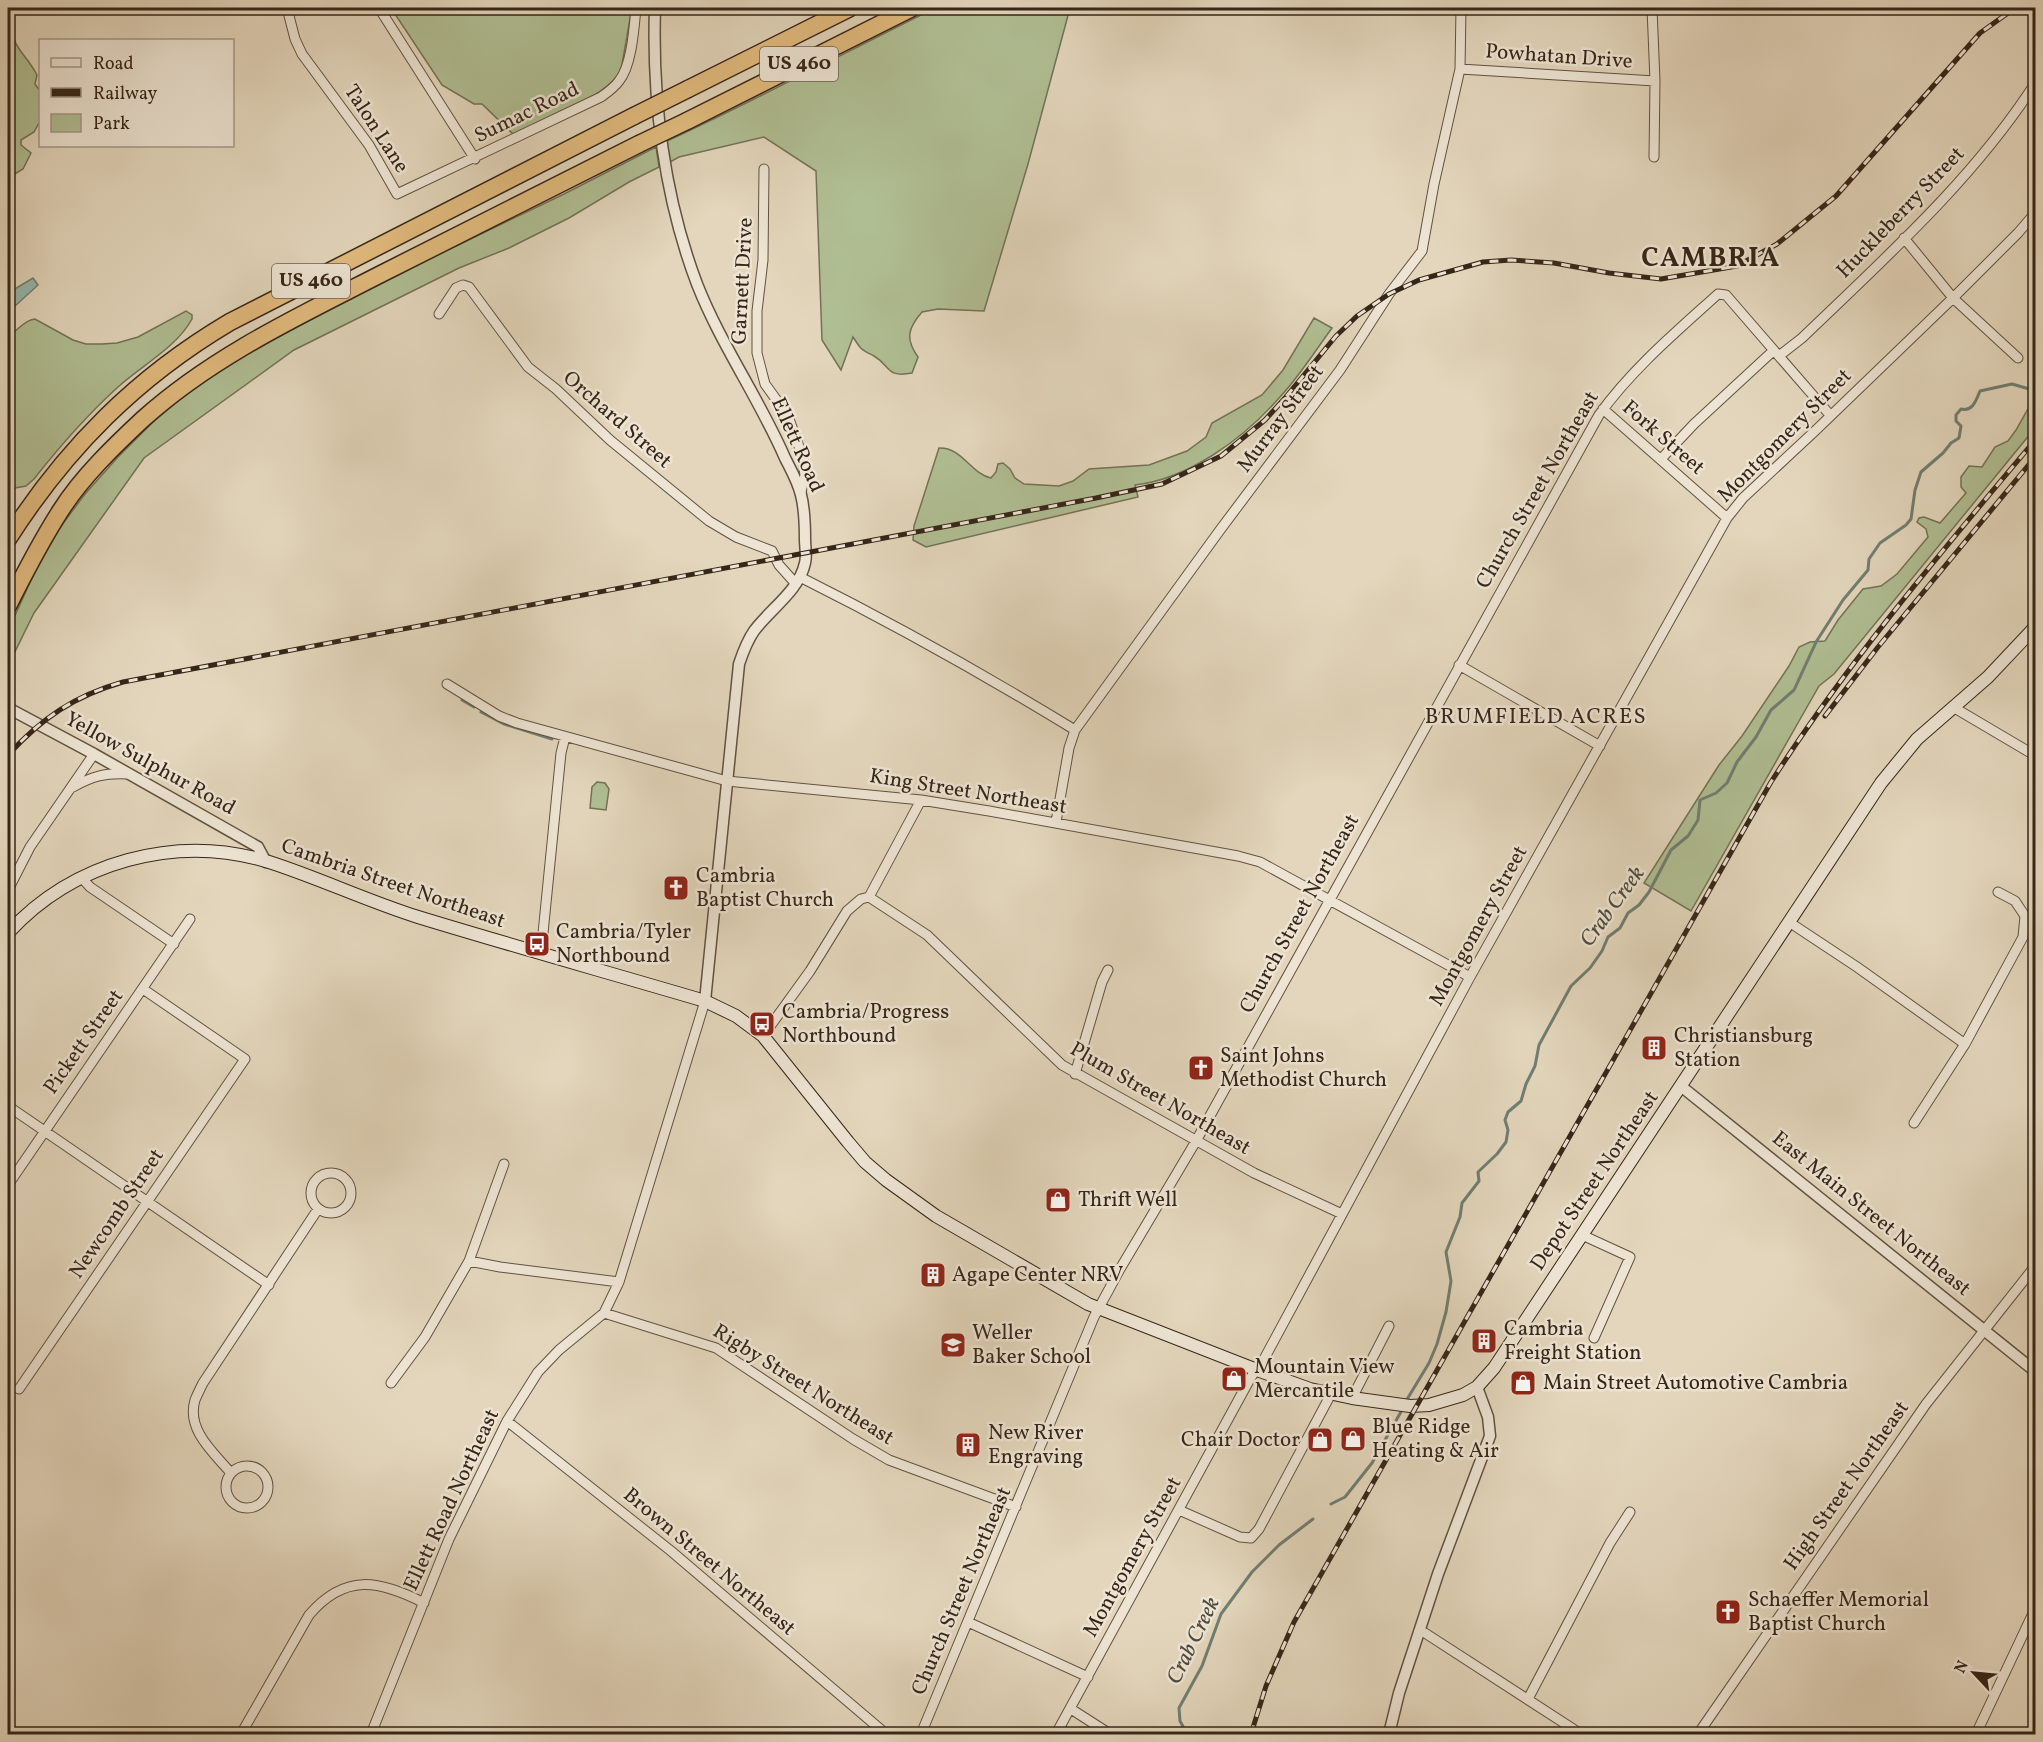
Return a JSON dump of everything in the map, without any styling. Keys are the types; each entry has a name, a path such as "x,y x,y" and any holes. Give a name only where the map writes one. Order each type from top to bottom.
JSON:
{"highway":[{"name":"US 460","path":"8,539 30,504 54,473 106,416 143,382 197,342 231,322 850,8"},
{"name":"US 460","path":"8,606 32,559 62,509 112,450 142,420 171,395 208,369 284,323 912,8"}],"main road":[{"name":"Depot Street Northeast","path":"1477,1387 1494,1368 1682,1087 1881,783 1917,739 1988,677 2036,626"},
{"name":"Cambria Street Northeast","path":"8,933 43,900 81,877 122,861 159,853 204,852 266,862 397,910 705,1001 736,1016 763,1036 853,1148 886,1180 952,1226 1098,1309 1257,1370 1331,1394 1404,1406 1422,1406 1463,1395 1477,1387"}],"street":[{"name":"Talon Lane","path":"287,8 295,39 302,54 369,145 397,194 474,159"},
{"name":"Sumac Road","path":"379,8 474,159 602,97 612,89 621,79 627,64 636,8"},
{"name":"Ellett Road","path":"656,8 654,51 656,88 665,160 682,242 721,337 775,434 801,492 806,562 798,580"},
{"name":"Murray Street","path":"1056,822 1075,730 1340,370 1389,294 1422,251 1434,184 1460,69 1461,8"},
{"path":"1652,8 1655,81 1654,157"},
{"name":"Powhatan Drive","path":"1460,69 1655,81"},
{"name":"Huckleberry Street","path":"1660,459 1694,424 1776,354 1802,338 1947,195 1992,143 2036,81"},
{"name":"Garnett Drive","path":"764,169 763,260 757,311 757,353 765,384 788,416 802,455 804,475 801,492"},
{"name":"Montgomery Street","path":"1056,1734 1470,977 1726,518 1743,498 1953,298 2036,212"},
{"path":"1904,238 1953,298 2018,358"},
{"name":"Orchard Street","path":"439,314 456,288 463,285 469,287 528,367 556,389 610,440 692,508 727,533 772,552 778,565 798,580 940,650 1075,730"},
{"name":"Church Street Northeast","path":"921,1734 1084,1337 1098,1309 1196,1141 1589,430 1626,380 1718,294 1726,295 1776,354"},
{"path":"1776,354 1830,415"},
{"name":"Fork Street","path":"1603,409 1726,518"},
{"path":"705,1001 739,664 744,647 754,631 798,580"},
{"path":"1459,665 1600,746"},
{"name":"King Street Northeast","path":"447,684 499,716 517,723 727,781 921,800 1056,822 1260,862 1470,977"},
{"path":"1953,707 2036,756"},
{"name":"Yellow Sulphur Road","path":"8,708 258,847 266,862"},
{"path":"541,953 561,753 565,737"},
{"path":"8,890 30,847 94,754"},
{"path":"71,788 90,778 107,773 129,774"},
{"path":"763,1036 810,971 847,911 861,899 869,897 921,800"},
{"path":"81,877 90,887 174,944"},
{"path":"1914,1123 1965,1044 2023,937 2025,916 2015,901 1998,892"},
{"name":"Plum Street Northeast","path":"869,897 927,935 1050,1055 1075,1074 1254,1173 1342,1214"},
{"name":"Pickett Street","path":"8,1185 190,919"},
{"path":"1789,922 1965,1044"},
{"path":"1075,1074 1102,982 1108,970"},
{"name":"Newcomb Street","path":"19,1389 244,1059 143,989"},
{"name":"Ellett Road Northeast","path":"371,1734 449,1539 507,1421 538,1372 559,1350 604,1313 619,1282 705,1001"},
{"name":"East Main Street Northeast","path":"1682,1087 2036,1372"},
{"path":"8,1106 269,1285"},
{"path":"391,1383 425,1337 469,1261 504,1164"},
{"path":"325,1174 340,1175 350,1187 349,1202 335,1213 326,1213 318,1209 311,1195 311,1187 316,1179 325,1174"},
{"path":"231,1473 198,1433 192,1417 195,1400 203,1383 318,1209"},
{"path":"1582,1235 1630,1257 1594,1338"},
{"path":"469,1261 619,1282"},
{"name":"High Street Northeast","path":"1698,1734 1926,1404 2036,1265"},
{"name":"Rigby Street Northeast","path":"604,1313 716,1348 853,1439 890,1460 1016,1507"},
{"path":"1352,1398 1389,1326"},
{"path":"1389,1734 1399,1693 1438,1574 1490,1436 1488,1417 1477,1387"},
{"path":"1179,1510 1240,1537 1251,1538 1259,1529 1331,1394"},
{"name":"Brown Street Northeast","path":"507,1421 671,1551 886,1734"},
{"path":"246,1466 261,1471 267,1480 268,1490 264,1500 256,1506 246,1508 232,1502 226,1487 231,1473 246,1466"},
{"path":"1528,1699 1610,1543 1630,1512"},
{"path":"241,1734 309,1615 321,1601 355,1584 374,1584 403,1592 424,1603"},
{"path":"1976,1734 2036,1607"},
{"path":"968,1622 1088,1677"},
{"path":"1419,1631 1581,1734"},
{"path":"1071,1709 1110,1734"}],"green space":[{"path":"391,8 632,8 621,70 614,80 589,98 513,134 482,104 474,104 442,85"},
{"path":"935,8 1070,8 1028,164 984,311 938,309 922,312 910,334 911,345 918,357 912,373 893,372 862,349 853,337 841,370 822,340 816,171 764,137 679,157 670,162 667,141"},
{"path":"8,25 18,47 37,75 35,84 39,90 39,123 34,132 21,140 21,145 31,153 23,169 8,177"},
{"path":"656,147 659,167 569,218 509,248 459,268 294,350 144,458 34,613 8,666 8,631 36,569 58,530 85,494 118,457 153,422 185,395 269,341 398,274"},
{"path":"186,311 192,315 192,319 177,339 127,379 74,431 34,479 26,486 15,488 8,499 8,335 35,319 73,340 86,344 117,343 138,337"},
{"path":"1314,318 1332,328 1286,390 1265,413 1232,442 1195,465 1175,475 1135,485 1138,497 926,547 913,540 914,526 939,448 954,452 977,471 991,478 998,464 1003,463 1015,478 1024,484 1059,486 1073,481 1089,469 1149,465 1187,451 1206,437 1212,423 1262,395 1283,370"},
{"path":"2035,385 2035,428 1834,674 1819,686 1691,911 1644,883 1719,765 1742,736 1789,666 1799,647 1810,642 1825,641 1838,620 1863,589 1881,586 1897,574 1928,537 1926,529 1917,522 1919,518 1924,517 1940,523 1966,493 1961,487 1961,477 1969,466 1982,467 1995,447 2008,441 2016,430 2029,407"},
{"path":"597,782 605,783 609,789 606,810 590,808 592,787"}],"water":[{"path":"33,278 38,285 14,307 8,305 8,293"}],"waterway":[{"name":"Crab Creek","path":"1406,1401 1429,1363 1437,1344 1446,1312 1451,1281 1446,1252 1460,1217 1462,1203 1479,1181 1478,1172 1506,1142 1508,1130 1505,1120 1508,1112 1521,1101 1535,1066 1539,1045 1571,986 1590,968 1602,951 1608,937 1620,928 1628,913 1639,905 1649,892 1671,850 1688,836 1698,820 1700,800 1716,793 1727,783 1737,762 1756,737 1771,710 1794,690 1816,642 1843,600 1868,570 1869,559 1880,543 1911,519 1915,490 1921,472 1959,438 1961,426 1956,421 1956,415 1961,409 1971,407 1980,391 2012,384 2036,391"},
{"path":"462,700 474,707"},
{"path":"481,712 504,724 552,739"},
{"name":"Crab Creek","path":"1331,1504 1345,1497 1372,1463 1402,1410"},
{"name":"Crab Creek","path":"1190,1734 1186,1732 1180,1721 1179,1708 1202,1666 1221,1614 1252,1572 1279,1545 1313,1519"}],"railway":[{"path":"8,755 46,719 74,701 123,682 1162,484 1221,456 1265,420 1336,336 1357,316 1389,294 1419,280 1483,262 1511,260 1554,263 1661,279 1737,266 1777,244 1836,196 1980,33 2015,8"},
{"path":"1251,1734 1266,1686 1294,1622 1771,782 1865,649 2036,439"},
{"path":"1825,716 1878,647 2036,456"}],"place":[{"name":"Cambria Baptist Church","path":"676,888"},
{"name":"Cambria/Tyler Northbound","path":"537,944"},
{"name":"Cambria/Progress Northbound","path":"762,1024"},
{"name":"Christiansburg Station","path":"1654,1048"},
{"name":"Saint Johns Methodist Church","path":"1201,1068"},
{"name":"Thrift Well","path":"1058,1200"},
{"name":"Agape Center NRV","path":"933,1275"},
{"name":"Cambria Freight Station","path":"1484,1341"},
{"name":"Weller Baker School","path":"953,1345"},
{"name":"Mountain View Mercantile","path":"1234,1379"},
{"name":"Main Street Automotive Cambria","path":"1523,1383"},
{"name":"Blue Ridge Heating & Air","path":"1353,1439"},
{"name":"Chair Doctor","path":"1320,1440"},
{"name":"New River Engraving","path":"968,1445"},
{"name":"Schaeffer Memorial Baptist Church","path":"1728,1612"}],"district":[{"name":"CAMBRIA","path":"1711,259"},
{"name":"BRUMFIELD ACRES","path":"1536,717"}]}
